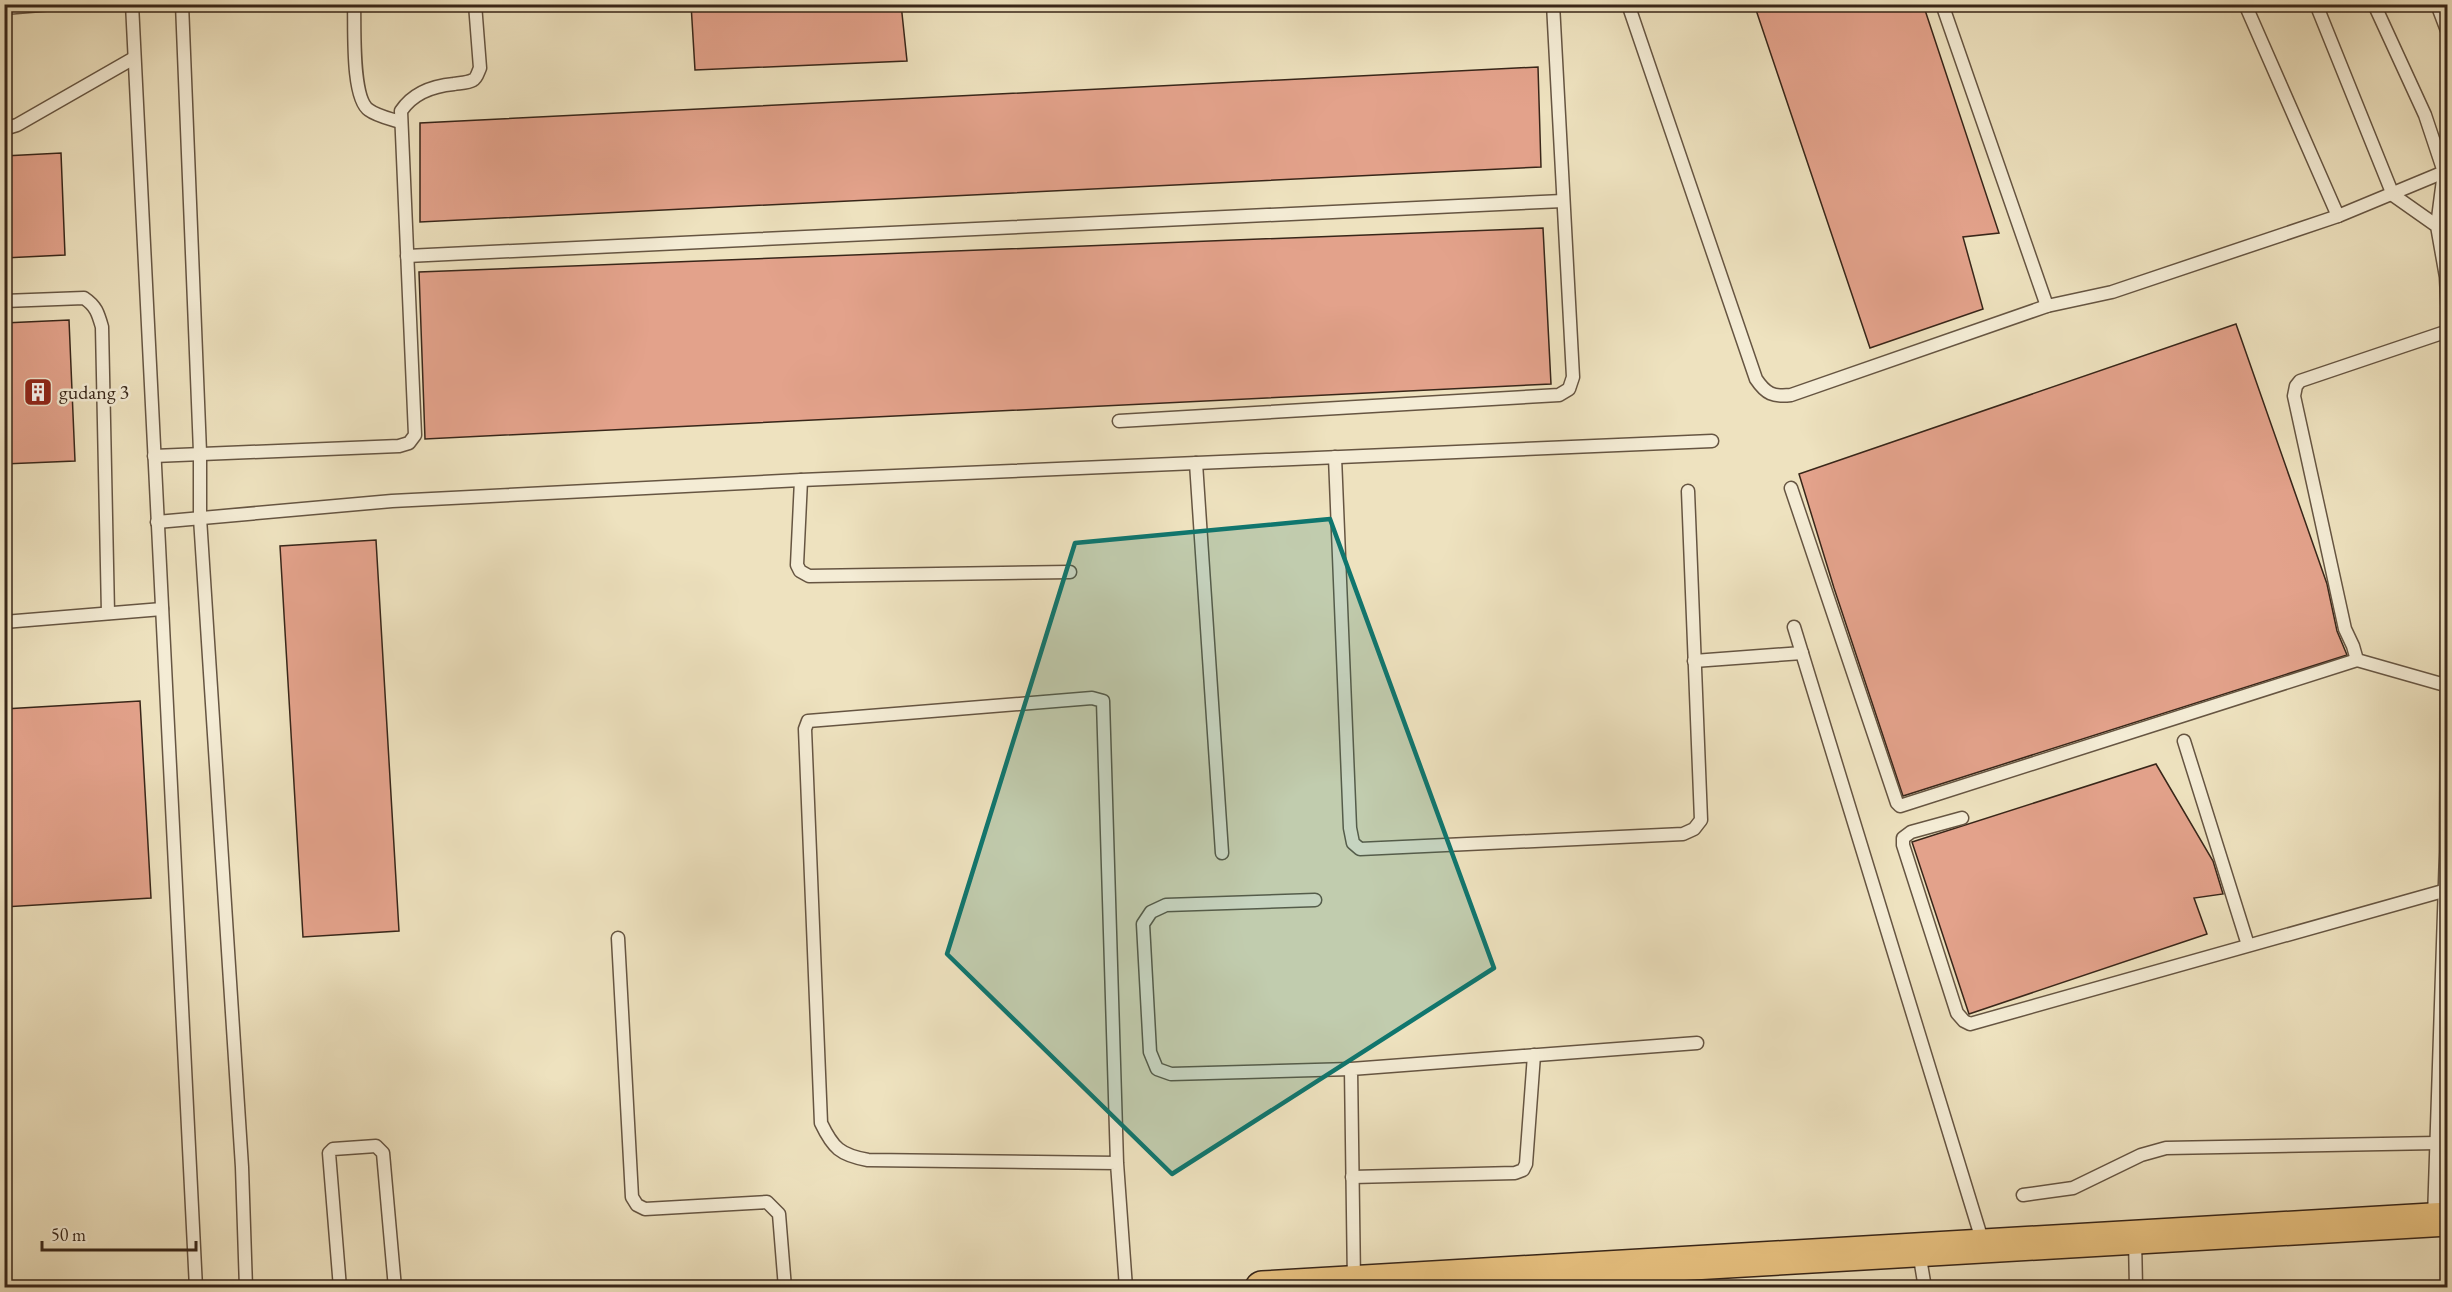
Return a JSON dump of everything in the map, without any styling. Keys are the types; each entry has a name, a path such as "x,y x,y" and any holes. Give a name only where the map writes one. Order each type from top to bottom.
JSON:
{"highway":[{"path":"1262,1287 1354,1282 1622,1277 1918,1251 2440,1219"}],"lane":[{"path":"4,8 53,4"},
{"path":"132,4 196,1287"},
{"path":"182,4 200,452 200,518 242,1167 246,1287"},
{"path":"354,4 358,87 363,102 369,110 400,122"},
{"path":"154,456 200,452 399,446 413,440 416,435 401,111 410,98 443,85 473,80 477,76 480,68 475,4"},
{"path":"1119,421 1559,395 1569,389 1573,377 1553,4"},
{"path":"1628,4 1756,379 1763,390 1774,397 1791,395 2047,306 2112,292 2338,216 2444,172"},
{"path":"1942,4 2047,306"},
{"path":"2245,4 2338,216"},
{"path":"2316,4 2393,195 2437,226"},
{"path":"2374,4 2425,114 2444,172 2437,226 2446,277 2448,316"},
{"path":"2436,4 2448,33"},
{"path":"4,129 17,125 134,58"},
{"path":"407,256 1563,201"},
{"path":"4,301 84,298 98,310 102,327 108,613"},
{"path":"2357,660 2354,646 2345,629 2294,396 2296,386 2300,381 2448,331"},
{"path":"158,522 392,501 801,480 1712,441"},
{"path":"1335,458 1350,828 1355,847 1379,850 1683,834 1694,829 1701,820 1688,491"},
{"path":"1196,463 1222,853"},
{"path":"2440,1219 2437,1143 2444,891 2448,467"},
{"path":"801,480 797,565 800,571 808,576 1070,572"},
{"path":"1791,488 1893,792 1900,806 2357,660 2445,685"},
{"path":"4,622 162,609"},
{"path":"1794,627 1984,1247"},
{"path":"1695,662 1802,653"},
{"path":"1117,1162 868,1160 849,1156 837,1149 828,1138 821,1123 820,1111 805,729 808,721 1092,698 1103,701 1117,1162 1126,1287"},
{"path":"2184,741 2248,945"},
{"path":"1962,818 1911,832 1903,838 1903,845 1957,1012 1964,1022 1970,1024 2444,891"},
{"path":"1315,900 1166,905 1151,912 1143,924 1150,1052 1157,1069 1171,1074 1351,1069 1697,1043"},
{"path":"618,938 632,1197 637,1205 645,1209 770,1204 779,1214 785,1287"},
{"path":"1352,1177 1523,1170 1527,1164 1534,1055"},
{"path":"1351,1069 1354,1282"},
{"path":"2023,1195 2073,1188 2141,1155 2166,1148 2437,1143"},
{"path":"340,1287 329,1153 333,1149 376,1146 383,1153 396,1287"},
{"path":"2135,1239 2136,1287"},
{"path":"1918,1251 1925,1287"}],"highlighted area":[{"path":"1330,519 1494,968 1172,1174 947,954 1075,543"}],"building":[{"path":"691,4 901,4 907,61 695,70"},
{"path":"1754,4 1923,4 1999,233 1963,237 1983,309 1870,348"},
{"path":"1538,67 1541,167 420,222 420,123"},
{"path":"61,153 65,255 4,258 4,156"},
{"path":"1543,228 1551,384 425,439 419,272"},
{"name":"gudang 3","path":"69,320 75,461 4,464 4,323"},
{"path":"2236,324 2327,584 2337,631 2347,655 1903,796 1799,474"},
{"path":"376,540 399,931 303,937 280,546"},
{"path":"140,701 151,898 4,907 4,709"},
{"path":"2156,764 2213,861 2223,894 2194,898 2207,934 1969,1014 1912,842"}],"place":[{"name":"gudang 3","path":"38,392"}]}
